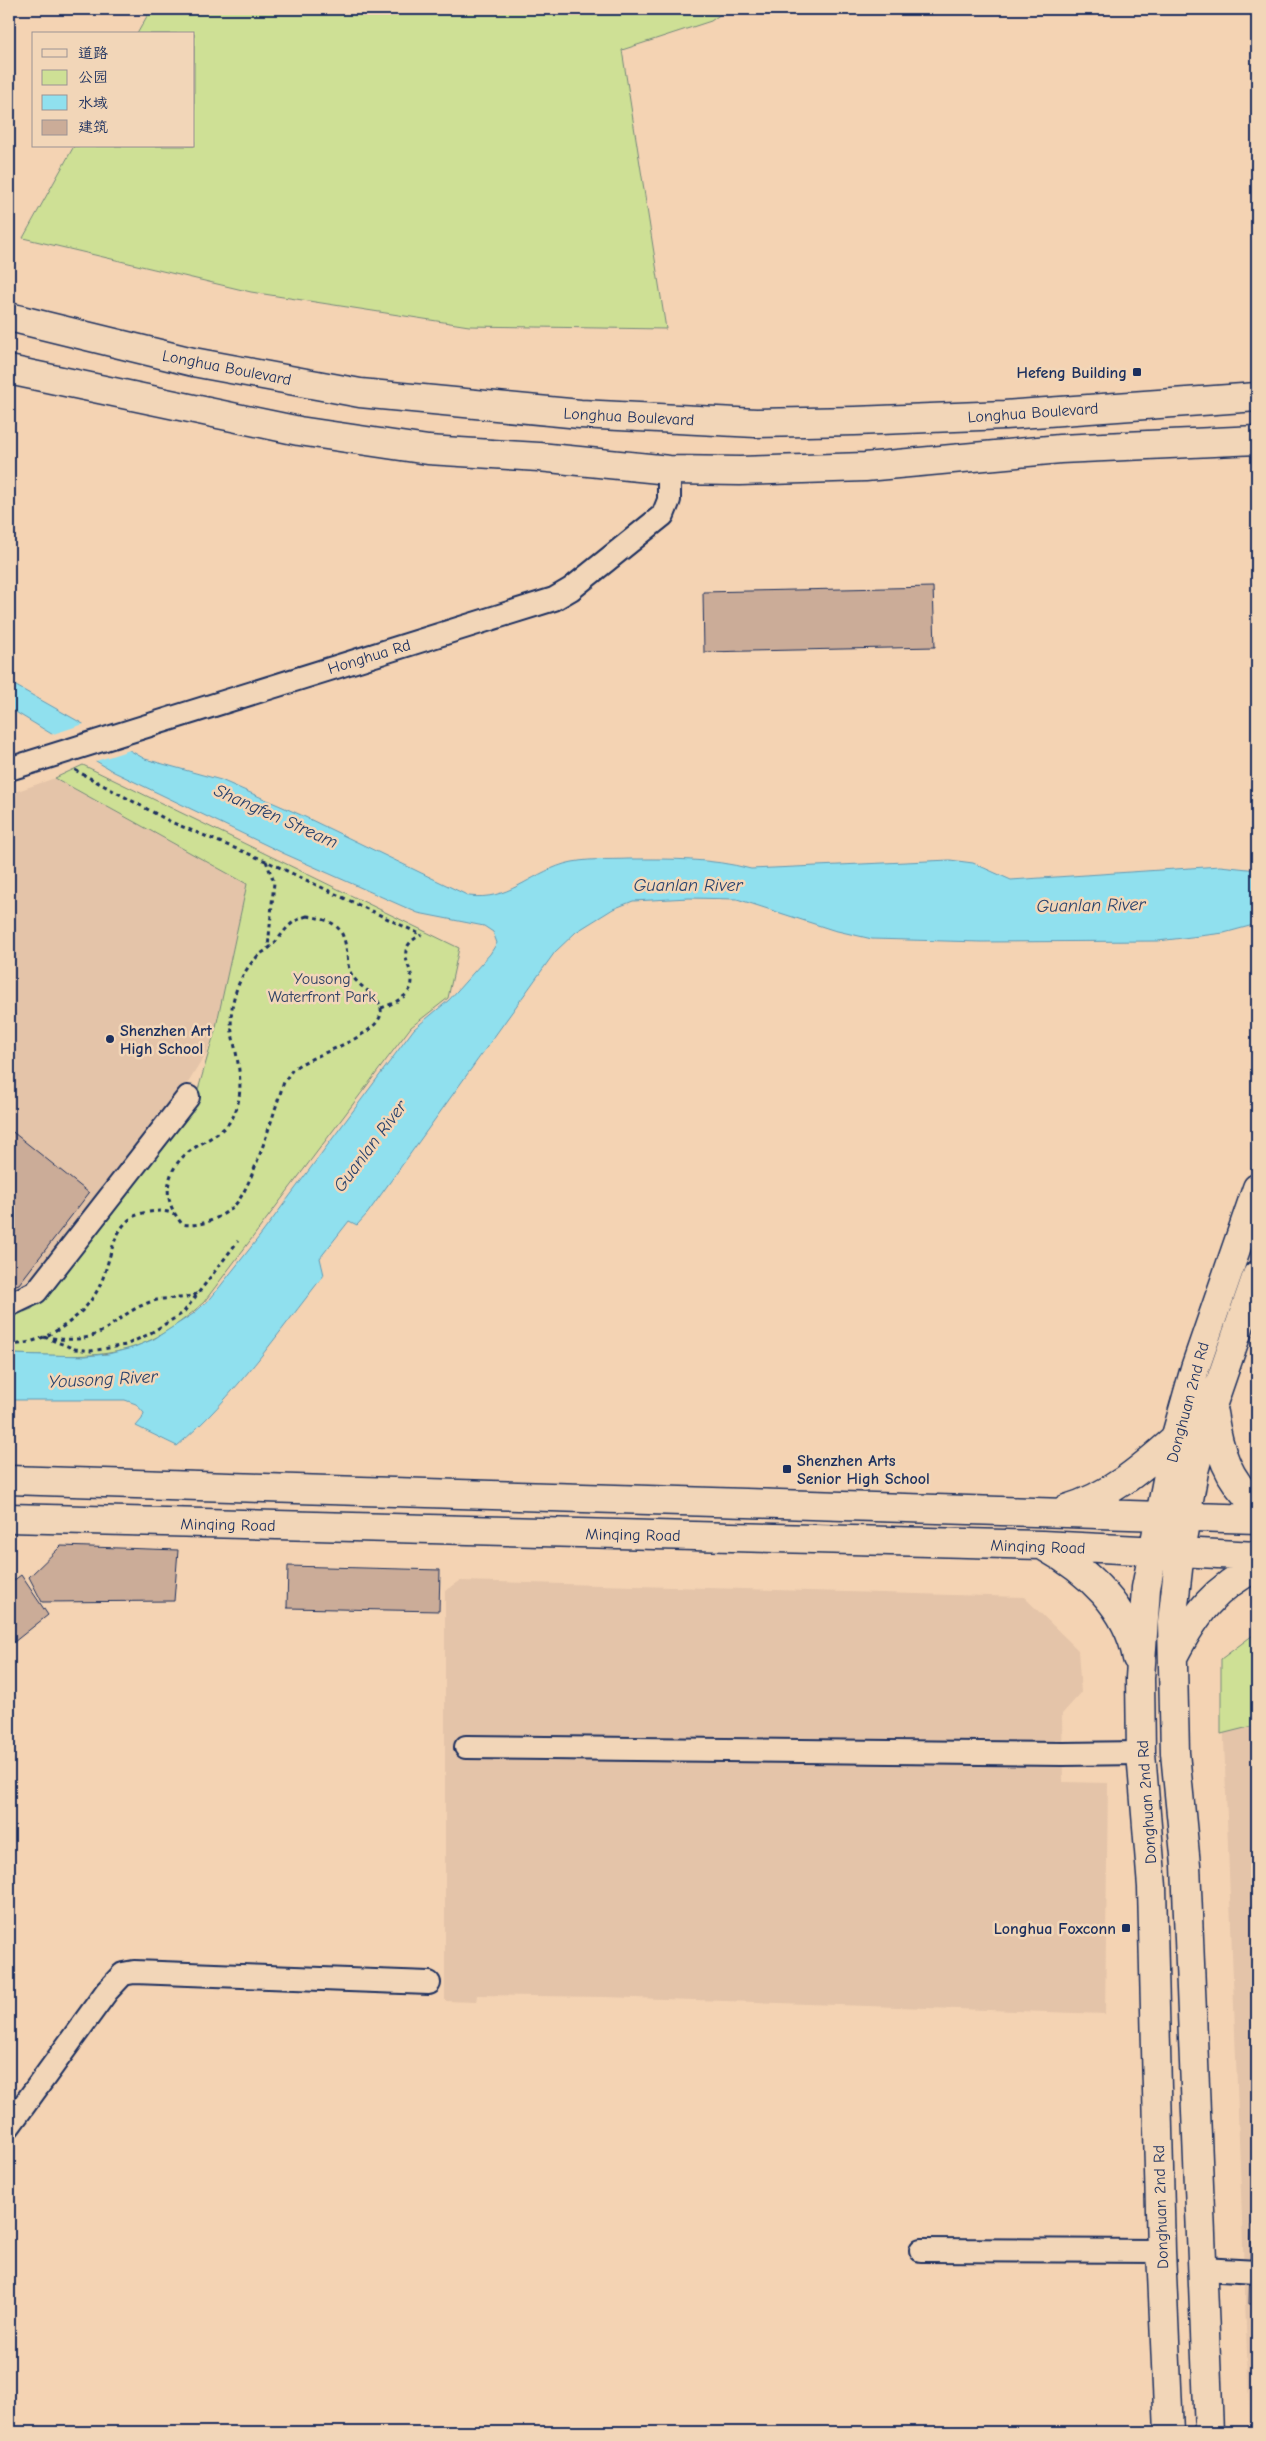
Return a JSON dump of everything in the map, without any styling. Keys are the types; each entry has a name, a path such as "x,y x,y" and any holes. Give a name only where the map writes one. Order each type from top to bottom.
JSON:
{"main road":[{"name":"Longhua Boulevard","path":"9,317 193,362 360,393 580,414 756,423 856,421 1005,415 1257,397"},
{"path":"9,370 299,430 410,448 669,470 865,467 1060,450 1257,440"},
{"name":"Donghuan 2nd Rd","path":"1209,2432 1187,1875 1175,1753 1172,1623 1167,1551 1173,1516 1175,1439 1194,1368 1257,1188"},
{"name":"Donghuan 2nd Rd","path":"1173,1516 1194,1471 1212,1406 1257,1275"},
{"path":"1212,1406 1221,1455 1232,1478 1257,1506"},
{"path":"1051,1513 1088,1502 1113,1489 1136,1474 1175,1439"},
{"name":"Minqing Road","path":"9,1480 1257,1519"},
{"name":"Minqing Road","path":"9,1518 1042,1545 1257,1556"},
{"path":"1042,1545 1087,1574 1109,1599 1126,1625 1135,1650 1140,1678"},
{"name":"Donghuan 2nd Rd","path":"1167,1551 1146,1588 1140,1678 1141,1752 1152,1887 1161,2251 1169,2432"},
{"path":"1172,1658 1200,1611 1218,1591 1257,1567"}],"street":[{"name":"Honghua Rd","path":"9,769 554,599 572,588 663,515 669,500 669,470"},
{"path":"9,1304 36,1292 188,1097"},
{"path":"466,1747 1063,1754 1141,1752"},
{"path":"9,2126 115,1981 123,1974 134,1972 429,1983"},
{"path":"921,2250 1161,2251"},
{"path":"1202,2269 1257,2272"}],"path":[{"path":"70,768 171,822 266,861 422,935 410,942 406,949 407,964 412,980 409,994 396,1003 381,1008"},
{"path":"266,861 274,882 272,924 267,950"},
{"path":"308,916 322,918 335,924 344,934 352,977 376,1000 381,1008 380,1016 372,1028 294,1068 284,1082 246,1188 235,1205 218,1217 192,1226 182,1224 174,1214 168,1199 168,1186 172,1169 182,1155 228,1126 236,1110 239,1083 238,1056 233,1036 234,999 237,983 254,960 267,950 287,925 296,919 308,916"},
{"path":"44,1337 70,1320 96,1293 103,1280 119,1231 130,1218 141,1213 154,1211 167,1211 174,1214"},
{"path":"44,1337 91,1352 126,1345 168,1324 183,1314 238,1240"},
{"path":"9,1338 11,1345 44,1337 82,1340 104,1332 145,1304 156,1300 190,1298 200,1292"}],"shaded area":[{"name":"Shenzhen Art High School","path":"55,778 247,884 216,1027 207,1052 188,1083 25,1294 9,1298 9,794"},
{"path":"460,1581 1024,1597 1078,1650 1081,1693 1062,1714 1063,1782 1108,1783 1105,2014 605,1997 477,1995 476,2002 445,2001 445,1591"},
{"path":"1257,1632 1257,2432 1250,2432 1221,1659"}],"green space":[{"path":"151,9 728,9 711,21 622,50 666,329 469,326 251,292 23,238 73,148 195,148 195,32 138,32"},
{"name":"Yousong Waterfront Park","path":"83,765 459,948 448,998 411,1027 204,1302 180,1322 157,1337 135,1347 90,1355 9,1354 9,1312 21,1307 24,1312 32,1309 196,1097 216,1027 247,884 55,778"},
{"path":"1257,1632 1257,1725 1221,1734 1221,1659"}],"water":[{"path":"9,682 145,759 221,780 301,815 469,896 483,897 495,895 564,864 596,860 690,860 736,865 751,869 950,860 973,863 1011,880 1220,866 1257,870 1257,924 1224,933 1158,941 981,942 872,939 833,930 737,899 689,898 633,901 613,909 576,932 555,952 367,1214 357,1225 349,1221 320,1258 324,1275 218,1407 177,1446 136,1426 144,1413 136,1404 125,1400 9,1400 9,1354 85,1356 108,1354 132,1348 154,1339 193,1314 211,1298 263,1232 414,1029 449,1000 490,954 497,943 493,932 484,926 418,913 285,854 114,772 9,708"}],"pier":[{"path":"87,723 133,749 93,762 50,735"}],"building":[{"path":"933,587 935,647 704,652 703,592"},
{"path":"9,1129 89,1193 19,1284 9,1287"},
{"path":"61,1546 178,1550 174,1601 42,1602 29,1577"},
{"path":"288,1566 440,1570 439,1611 287,1608"},
{"path":"21,1575 48,1615 9,1646 9,1584"},
{"path":"1251,2225 1257,2225 1257,2304 1249,2304"}],"place":[{"name":"Hefeng Building","path":"1137,372"},
{"name":"Shenzhen Art High School","path":"110,1039"},
{"name":"Shenzhen Arts Senior High School","path":"787,1469"},
{"name":"Longhua Foxconn","path":"1126,1928"}],"water label":[{"name":"Shangfen Stream","path":"276,816"},
{"name":"Guanlan River","path":"688,885"},
{"name":"Guanlan River","path":"1091,905"},
{"name":"Guanlan River","path":"370,1146"},
{"name":"Yousong River","path":"103,1379"}]}
